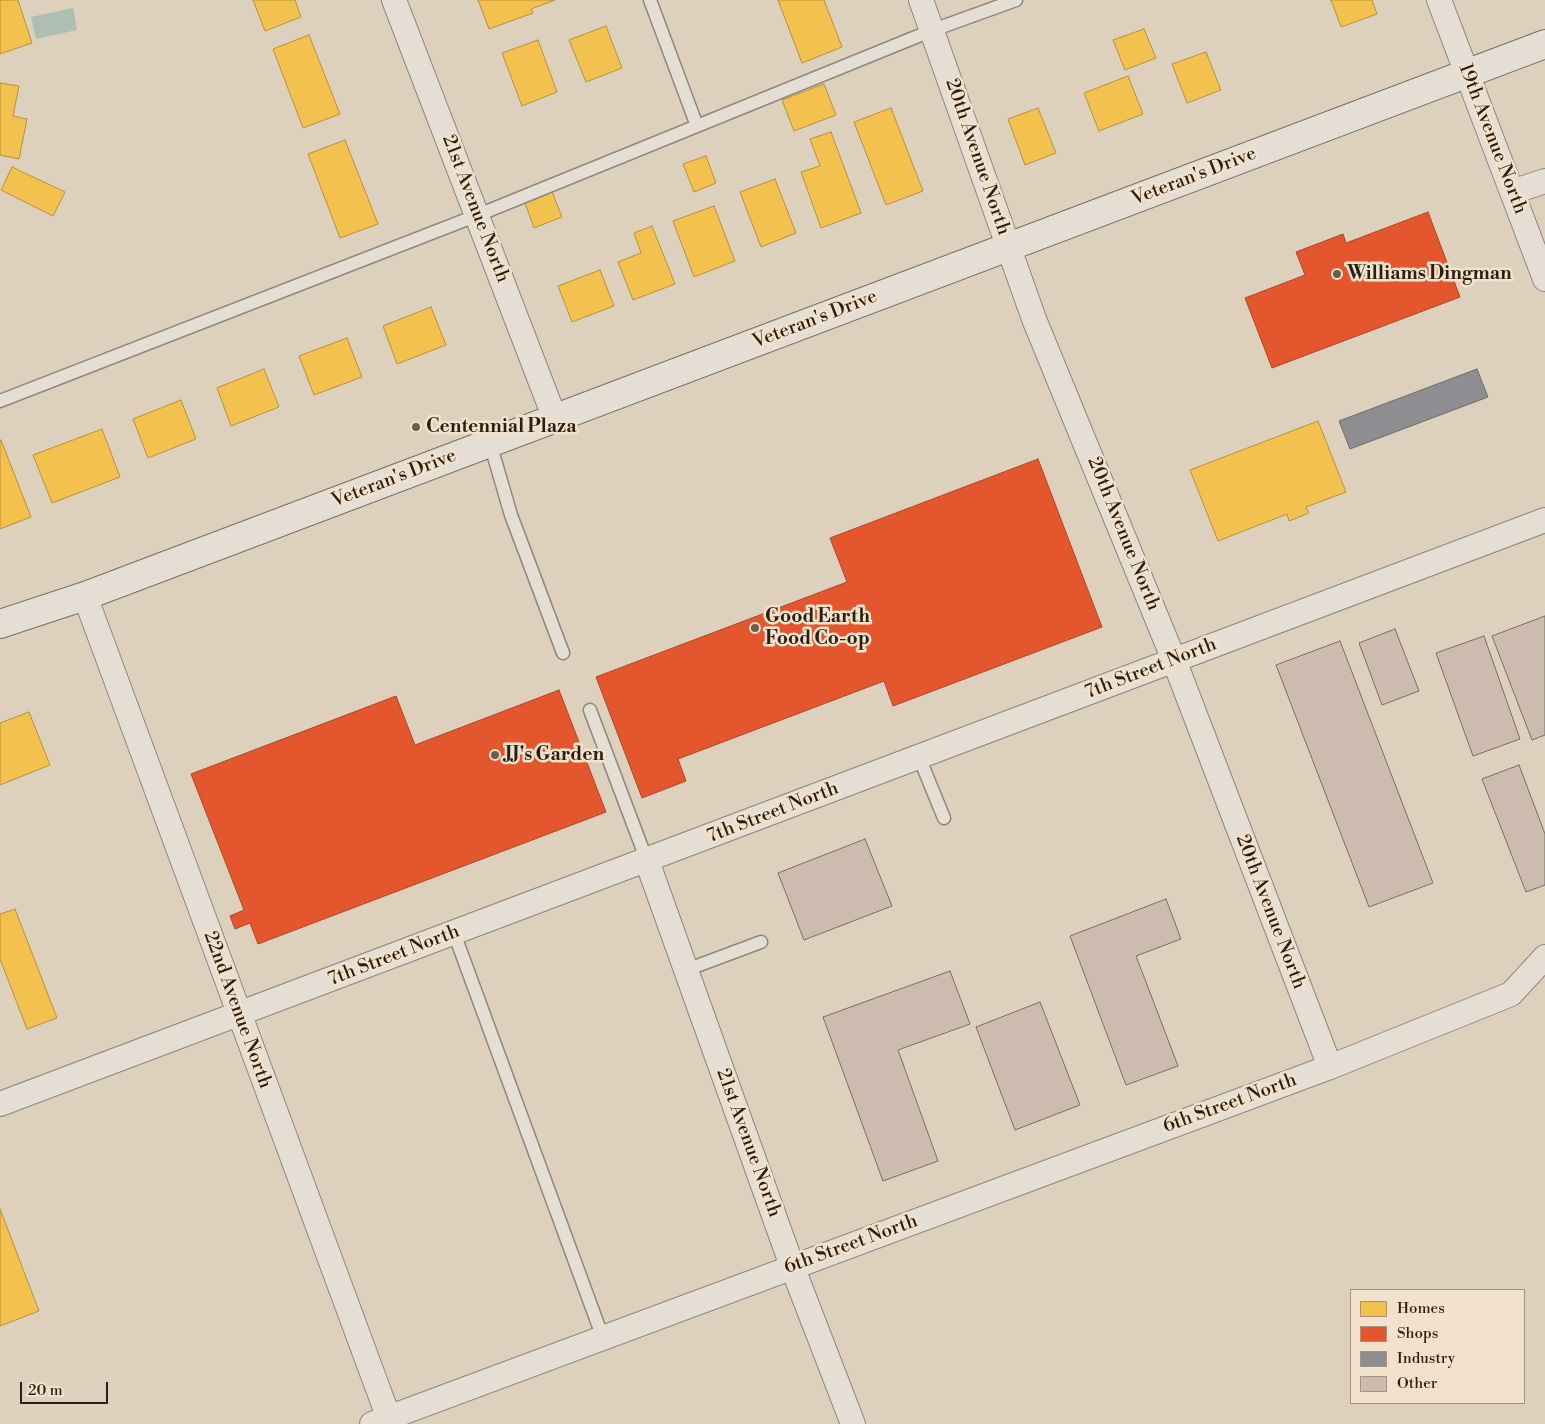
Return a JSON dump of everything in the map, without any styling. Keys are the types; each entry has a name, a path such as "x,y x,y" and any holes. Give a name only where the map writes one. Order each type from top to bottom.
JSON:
{"street":[{"name":"21st Avenue North","path":"394,0 555,419"},
{"name":"20th Avenue North","path":"921,0 1034,319 1174,660 1330,1067"},
{"name":"19th Avenue North","path":"1439,0 1545,279"},
{"name":"Veteran's Drive","path":"0,624 85,596 1545,44"},
{"path":"1512,192 1545,181"},
{"name":"7th Street North","path":"0,1104 1545,520"},
{"name":"22nd Avenue North","path":"85,596 239,1014 384,1422"},
{"name":"21st Avenue North","path":"647,861 792,1266 853,1424"},
{"name":"6th Street North","path":"384,1422 792,1266 1330,1067 1511,994 1545,957"}],"lane":[{"path":"650,0 698,126"},
{"path":"0,401 478,215 933,30 1016,0"},
{"path":"490,443 511,514 563,653"},
{"path":"590,710 647,861"},
{"path":"919,757 944,818"},
{"path":"454,933 603,1338"},
{"path":"686,970 761,942"}],"shaded area":[{"path":"73,8 77,30 36,39 31,17"}],"building: Homes":[{"path":"0,0 18,0 32,43 0,54"},
{"path":"253,0 295,0 301,17 265,31"},
{"path":"478,0 555,0 531,9 533,13 489,29"},
{"path":"778,0 824,0 842,47 802,63"},
{"path":"1331,0 1372,0 1377,14 1341,27"},
{"path":"606,26 622,68 586,82 569,40"},
{"path":"1144,29 1156,58 1125,70 1113,40"},
{"path":"309,35 340,114 303,128 273,49"},
{"path":"538,40 557,92 522,106 502,53"},
{"path":"1206,52 1221,90 1187,103 1172,64"},
{"path":"1128,76 1143,114 1099,131 1084,93"},
{"path":"0,83 19,86 13,116 27,119 19,159 0,155"},
{"path":"824,84 836,115 794,131 782,100"},
{"path":"891,108 923,191 886,205 854,122"},
{"path":"1038,108 1056,153 1025,165 1008,119"},
{"path":"831,132 861,213 821,228 801,172 820,166 810,139"},
{"path":"345,140 378,224 340,238 308,154"},
{"path":"706,156 716,183 694,192 683,164"},
{"path":"12,167 65,192 53,216 1,190"},
{"path":"775,179 796,233 761,247 740,192"},
{"path":"551,189 562,217 534,228 524,200"},
{"path":"714,206 735,261 694,277 673,221"},
{"path":"652,226 675,284 633,300 618,262 641,253 634,233"},
{"path":"600,270 614,306 572,322 558,286"},
{"path":"431,307 446,345 397,364 383,326"},
{"path":"347,338 362,377 314,395 299,356"},
{"path":"264,369 279,407 231,426 217,388"},
{"path":"181,400 196,439 148,458 133,419"},
{"path":"1318,421 1346,492 1306,507 1309,513 1289,521 1287,514 1218,541 1190,470"},
{"path":"102,429 120,477 52,503 33,455"},
{"path":"0,441 31,517 0,529"},
{"path":"29,712 50,765 0,785 0,723"},
{"path":"15,909 57,1018 27,1029 0,959 0,914"},
{"path":"0,1209 39,1311 0,1326"}],"building: Shops":[{"path":"1428,212 1460,297 1272,368 1245,298 1305,275 1296,252 1343,234 1346,243"},
{"path":"1038,459 1102,627 893,706 884,681 678,759 686,781 642,798 596,677 847,582 830,538"},
{"path":"559,690 606,812 258,944 250,923 235,929 230,916 244,910 191,774 396,696 415,745"}],"building: Industry":[{"path":"1477,369 1488,397 1350,449 1339,421"}],"building: Other":[{"path":"1545,616 1545,735 1532,740 1492,636"},
{"path":"1395,629 1419,691 1382,705 1359,643"},
{"path":"1484,636 1520,739 1473,756 1436,653"},
{"path":"1340,641 1433,883 1369,907 1276,665"},
{"path":"1519,765 1545,834 1545,885 1526,892 1482,779"},
{"path":"865,839 892,906 804,940 778,873"},
{"path":"1166,899 1181,939 1136,956 1178,1066 1126,1085 1070,936"},
{"path":"950,971 970,1024 898,1050 938,1161 883,1181 823,1017"},
{"path":"1040,1002 1080,1105 1015,1130 976,1027"}],"place":[{"name":"Williams Dingman","path":"1337,274"},
{"name":"Centennial Plaza","path":"416,427"},
{"name":"Good Earth Food Co-op","path":"755,628"},
{"name":"JJ's Garden","path":"495,755"}]}
